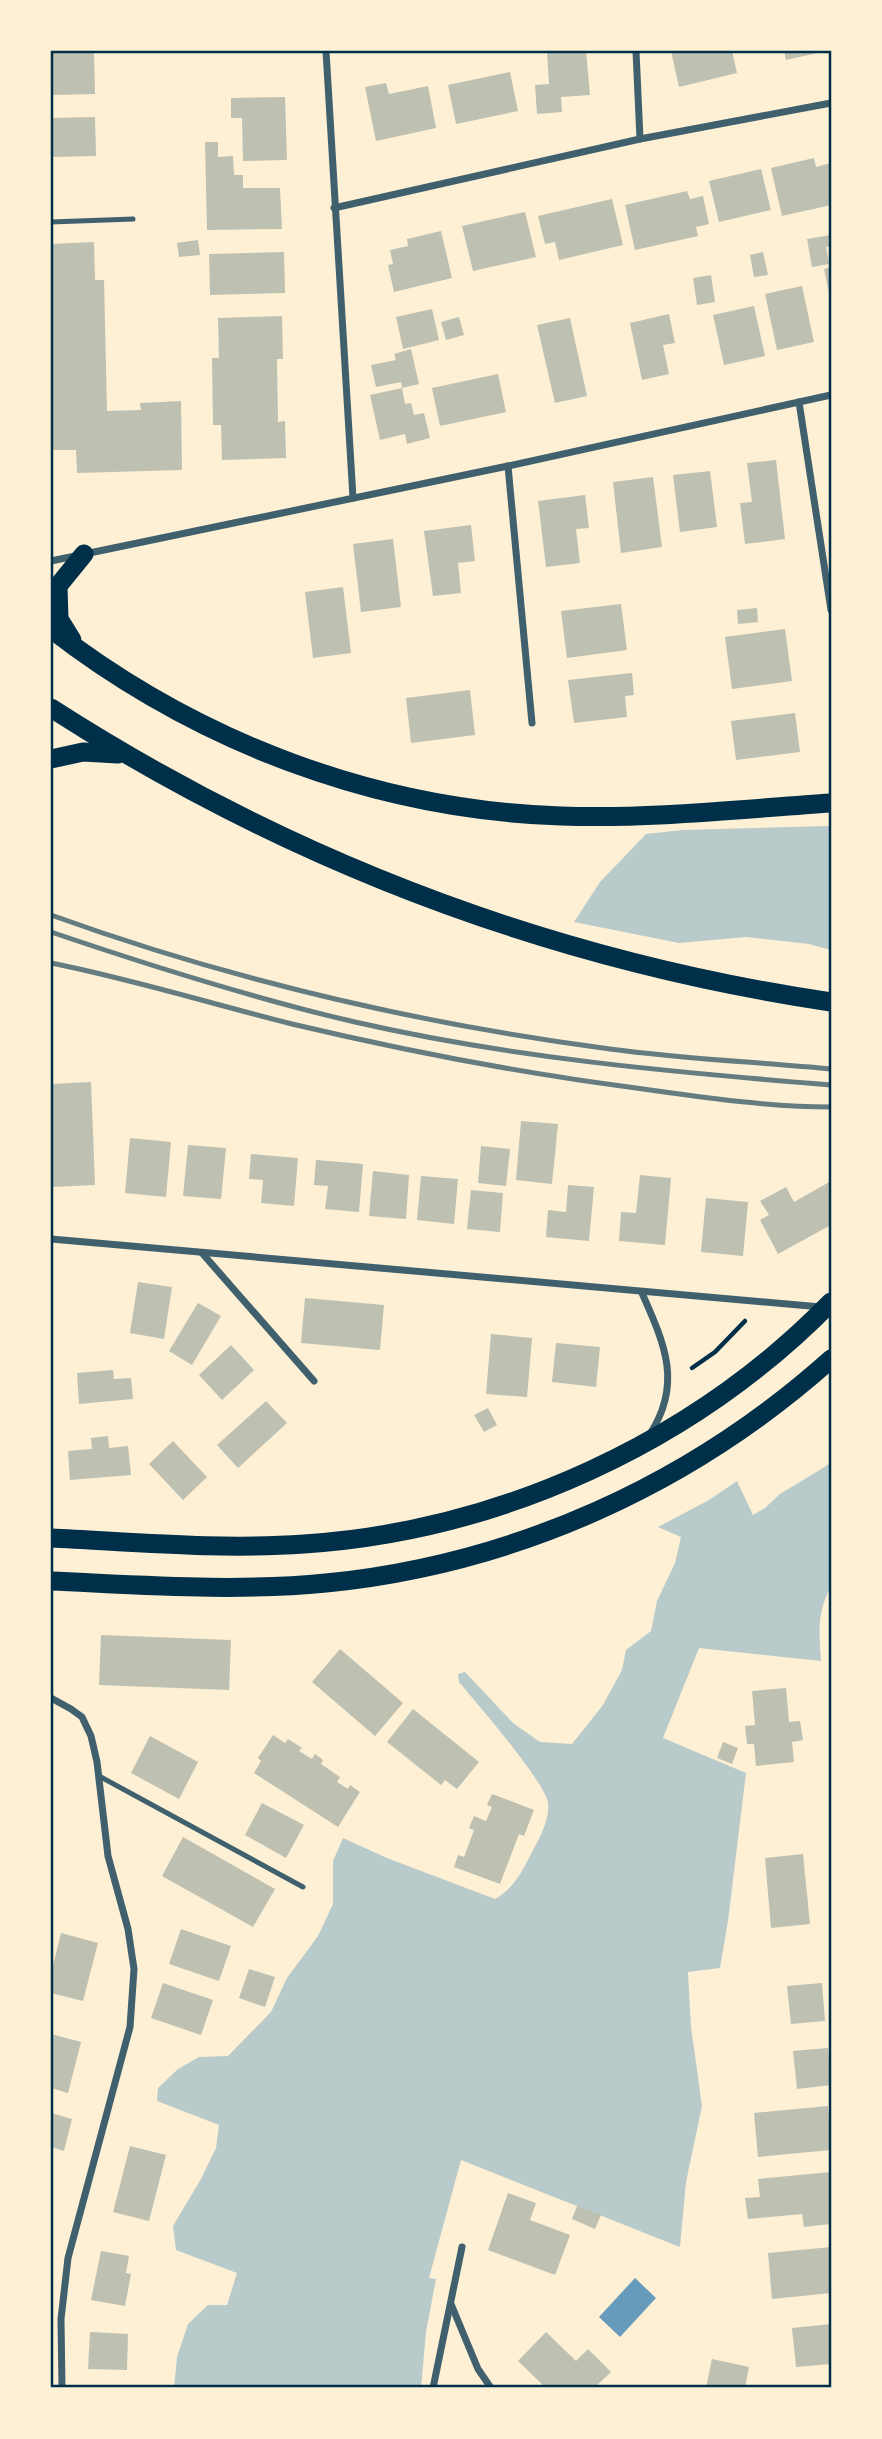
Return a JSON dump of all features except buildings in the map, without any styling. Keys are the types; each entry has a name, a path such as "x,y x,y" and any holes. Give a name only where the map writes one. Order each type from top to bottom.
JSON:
{"highway":[{"path":"78,649 59,619 58,586 84,554"},
{"path":"51,629 163,702 250,747 325,776 427,801 509,812 585,816 663,814 831,803"},
{"path":"51,708 195,794 293,843 439,904 540,938 605,955 697,978 831,1002"},
{"path":"51,759 95,751 126,755"},
{"path":"51,1538 280,1546 382,1535 512,1502 575,1477 644,1444 692,1415 776,1352 829,1305"},
{"path":"51,1581 262,1586 327,1583 407,1571 506,1546 594,1513 688,1465 757,1421 831,1359"}],"street":[{"path":"326,51 353,498"},
{"path":"636,51 640,139"},
{"path":"334,208 640,139 831,103"},
{"path":"51,561 508,466 831,395"},
{"path":"799,402 831,610"},
{"path":"508,466 532,723"},
{"path":"51,1239 642,1293 829,1305"},
{"path":"202,1253 314,1381"},
{"path":"642,1293 664,1343 669,1378 661,1412 644,1444"},
{"path":"51,1698 82,1717 91,1736 99,1776 108,1856 131,1943 134,1969 130,2027 68,2258 61,2319 62,2388"},
{"path":"433,2388 462,2247"},
{"path":"450,2304 478,2369 491,2388"}],"lane":[{"path":"51,222 133,219"},
{"path":"99,1776 303,1887"}],"path":[{"path":"692,1368 715,1352 745,1321"}],"shaded area":[{"path":"831,826 831,950 809,944 746,937 679,943 574,922 600,882 646,834 682,830"},
{"path":"831,1463 831,1586 821,1614 821,1661 699,1648 663,1738 746,1773 720,1968 688,1972 691,2027 702,2106 686,2182 680,2247 461,2160 429,2278 436,2279 426,2332 421,2388 174,2388 177,2357 188,2324 208,2305 227,2305 237,2273 176,2250 173,2226 216,2148 219,2125 157,2101 158,2088 178,2069 199,2057 228,2056 271,2012 287,1978 318,1936 333,1904 333,1861 343,1838 387,1858 495,1899 516,1879 543,1829 548,1803 536,1778 459,1682 458,1674 465,1672 513,1723 540,1742 572,1744 603,1705 622,1670 626,1650 651,1631 657,1601 675,1563 681,1537 658,1527 709,1500 737,1481 753,1515 780,1494"}],"water":[{"path":"635,2278 656,2298 620,2337 599,2317"}],"railway":[{"path":"51,915 188,960 397,1013 610,1049 831,1069"},
{"path":"51,932 240,992 316,1013 414,1035 592,1062 831,1085"},
{"path":"51,963 292,1024 463,1060 709,1098 831,1107"}]}
